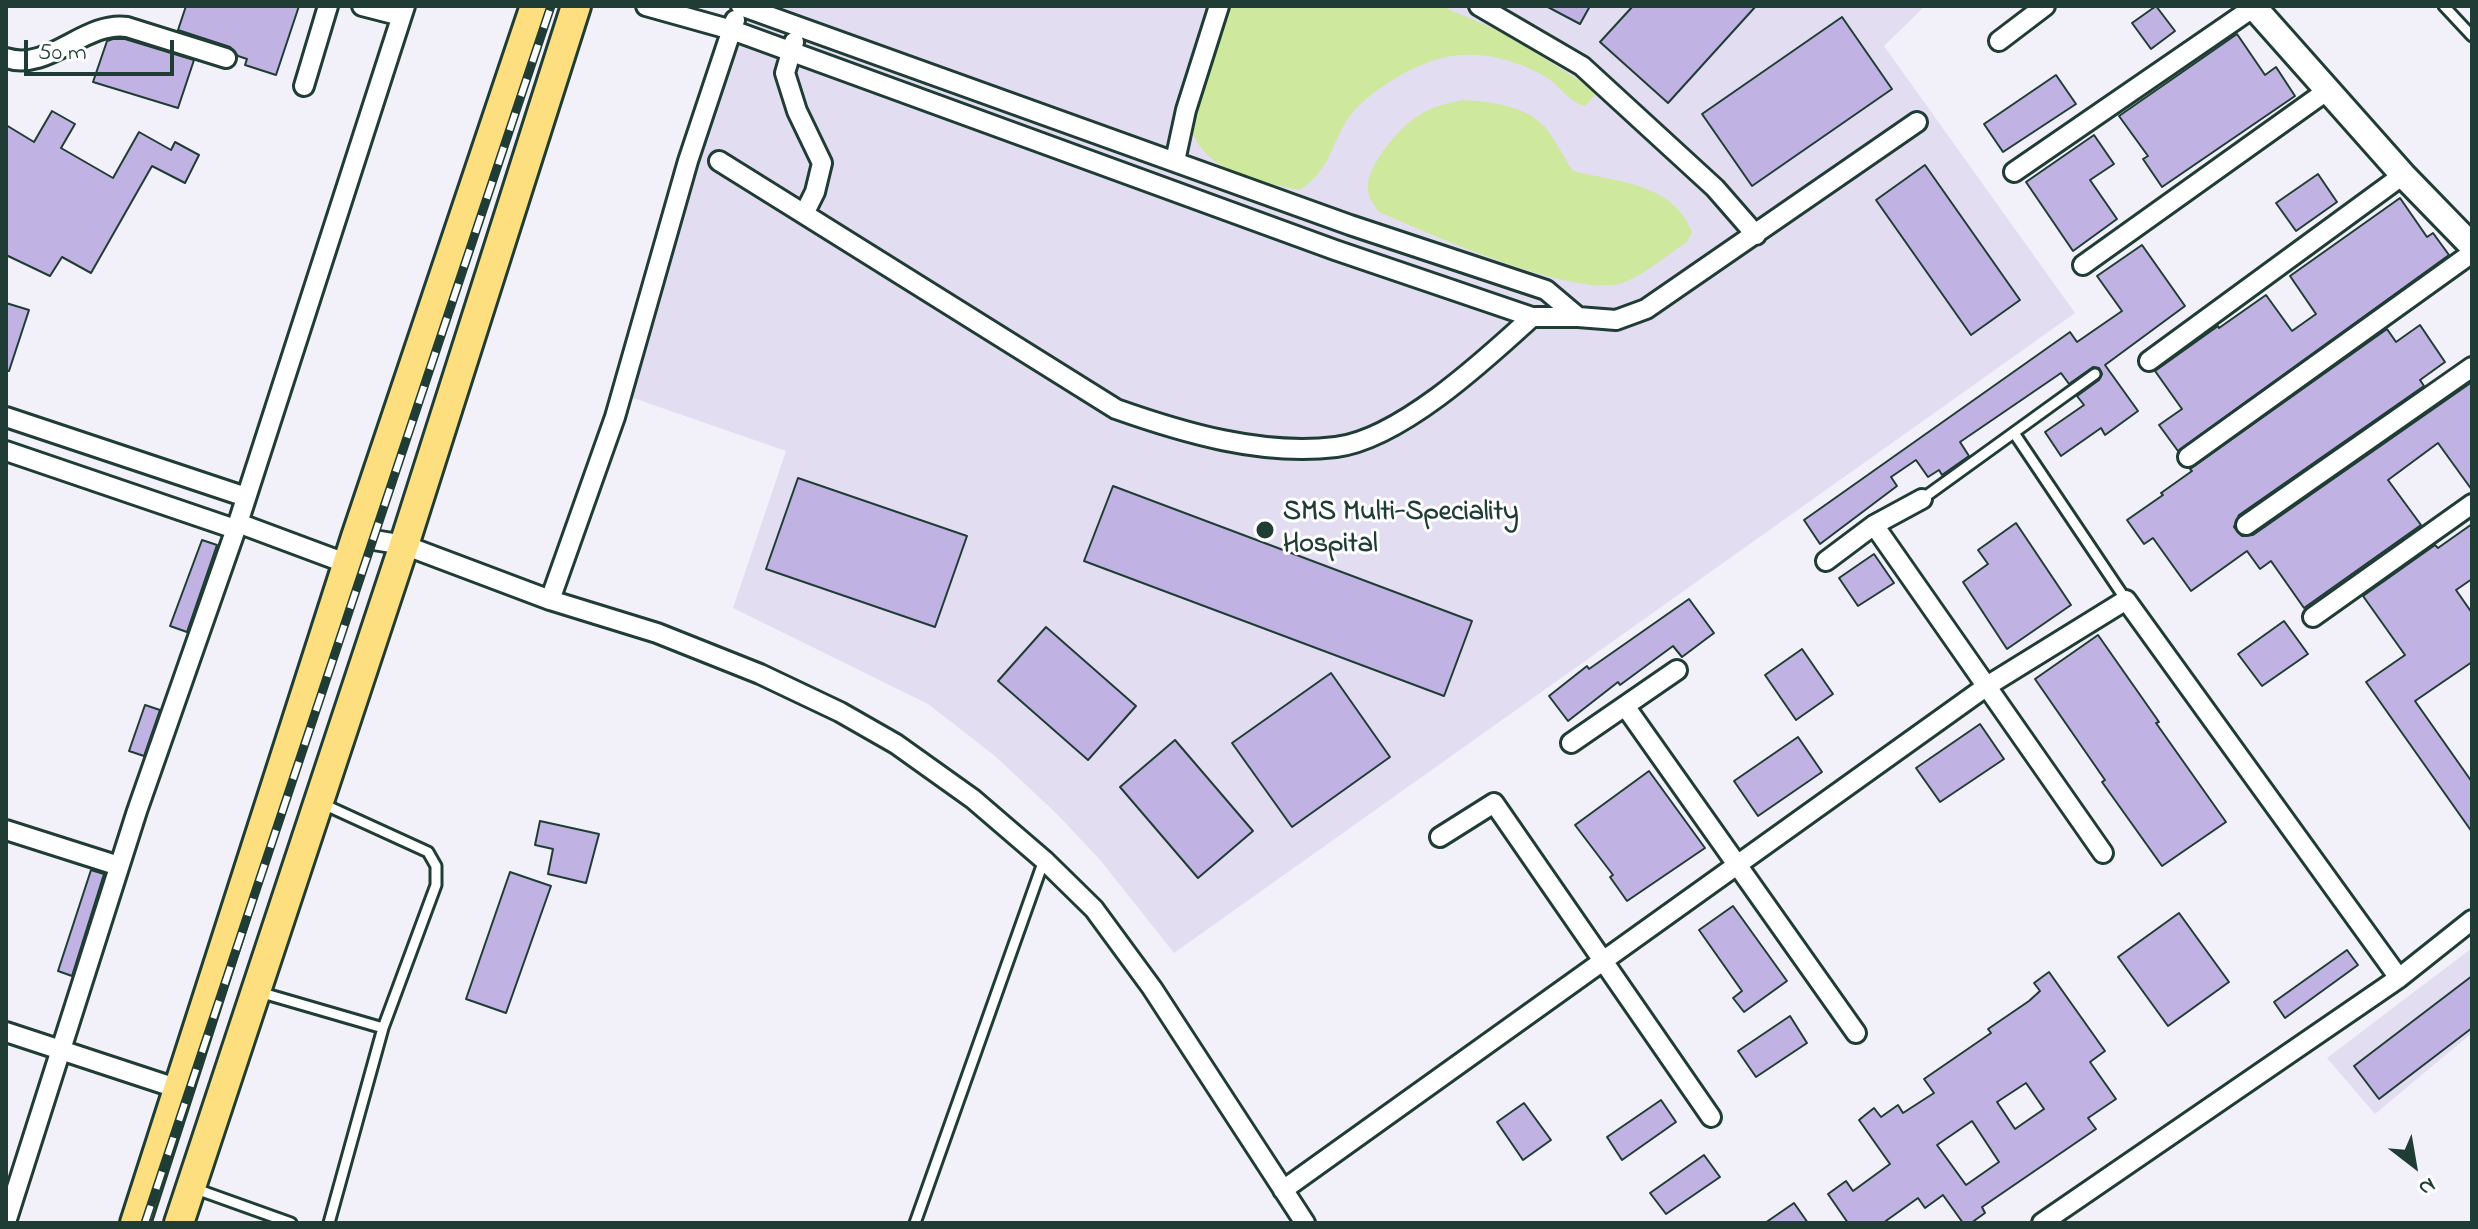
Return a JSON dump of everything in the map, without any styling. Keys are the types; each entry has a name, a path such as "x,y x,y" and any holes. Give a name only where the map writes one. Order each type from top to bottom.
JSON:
{"main road":[{"path":"135,1223 356,537 535,6"},
{"path":"179,1223 404,545 576,6"}],"street":[{"path":"304,86 328,6"},
{"path":"6,1222 10,1195 246,497 403,11 362,6"},
{"path":"646,6 732,30 1330,248 1532,317 1616,320 1646,309 1917,122"},
{"path":"1175,161 1186,110 1219,6"},
{"path":"1479,6 1582,66 1715,188 1756,235"},
{"path":"1999,41 2045,6"},
{"path":"2014,172 2253,6 2403,175 2472,246"},
{"path":"550,600 615,417 688,161 738,7 1340,221 1546,290 1578,317"},
{"path":"6,58 29,60 42,56 96,29 111,25 127,27 226,58"},
{"path":"798,28 785,73 797,111 822,163 815,192 804,214"},
{"path":"2083,265 2328,90"},
{"path":"719,161 1116,409 1169,428 1272,448 1338,447 1379,433 1423,407 1482,362 1532,317"},
{"path":"2149,361 2403,175"},
{"path":"1330,248 1340,221"},
{"path":"2188,457 2472,253"},
{"path":"2246,525 2472,367"},
{"path":"6,417 246,497"},
{"path":"6,451 348,564"},
{"path":"1826,561 1874,525 1922,499"},
{"path":"2313,617 2472,504"},
{"path":"1874,525 2103,853"},
{"path":"356,537 404,545 550,600 657,633 760,674 840,712 896,744 973,799 1044,860 1094,909 1152,988 1305,1223"},
{"path":"1283,1190 1987,686 2126,600 2399,978"},
{"path":"1571,743 1677,670"},
{"path":"1625,706 1856,1033"},
{"path":"1440,837 1494,803 1711,1117"},
{"path":"6,830 119,866"},
{"path":"2042,1223 2399,978 2472,920"},
{"path":"6,1032 179,1089"}],"lane":[{"path":"2444,6 2472,36"},
{"path":"1922,499 2095,374"},
{"path":"2014,433 2126,600"},
{"path":"317,801 428,852 436,866 436,885 383,1028 329,1223"},
{"path":"915,1223 1044,860"},
{"path":"255,991 383,1028"},
{"path":"191,1187 291,1223"}],"shaded area":[{"name":"SMS Multi-Speciality Hospital","path":"739,6 1925,6 1884,46 2075,313 1174,953 1101,861 1058,815 995,756 928,704 733,608 786,451 613,391"},
{"path":"2472,948 2472,1033 2375,1114 2327,1058"}],"green space":[{"path":"1215,6 1441,6 1504,33 1593,89 1595,95 1585,106 1569,98 1542,75 1497,58 1466,55 1438,59 1393,79 1355,109 1324,166 1300,190 1272,184 1242,176 1215,162 1196,140 1192,113 1194,95"},
{"path":"1463,100 1496,104 1538,120 1573,171 1625,182 1658,194 1672,203 1683,216 1692,232 1687,242 1633,278 1603,286 1540,274 1503,262 1379,212 1369,195 1368,183 1386,147 1401,129 1422,114"}],"building":[{"path":"186,6 299,6 276,75 245,65 247,59 238,56 230,47 178,30"},
{"path":"1546,6 1590,6 1580,24"},
{"path":"1633,6 1756,6 1668,103 1600,42"},
{"path":"2156,6 2175,31 2151,49 2132,23"},
{"path":"1842,17 1892,89 1752,186 1702,114"},
{"path":"2237,34 2265,75 2276,67 2295,96 2162,187 2143,159 2148,156 2119,116"},
{"path":"125,39 194,60 178,108 93,82 107,41"},
{"path":"2056,75 2076,104 2003,152 1984,124"},
{"path":"52,111 75,124 61,148 113,178 139,132 171,150 175,142 199,155 185,183 152,166 91,273 62,257 50,276 6,255 6,125 34,142"},
{"path":"2094,135 2114,164 2090,180 2117,219 2073,251 2026,182"},
{"path":"1925,165 2020,300 1971,335 1876,200"},
{"path":"2318,174 2337,202 2296,231 2276,203"},
{"path":"2400,198 2427,237 2433,233 2449,255 2178,451 2159,425 2182,409 2155,371 2266,295 2292,331 2316,314 2290,276"},
{"path":"2142,245 2185,306 2105,365 2138,411 2105,435 2101,428 2061,456 2045,432 2084,405 2077,396 2099,380 2102,374 2099,368 2093,367 2069,384 2061,373 1960,442 1969,456 1942,475 1939,470 1928,477 1916,460 1891,477 1897,486 1820,544 1804,520 2070,332 2077,342 2122,311 2097,276"},
{"path":"6,303 29,310 9,371 6,371"},
{"path":"2420,325 2445,362 2420,380 2424,386 2239,515 2234,527 2242,536 2253,535 2472,382 2472,490 2438,443 2388,480 2421,525 2304,608 2271,561 2260,569 2247,551 2191,591 2153,538 2144,544 2127,520 2163,495 2161,493 2192,471 2190,469 2387,329 2396,342"},
{"path":"798,478 967,536 935,627 766,569"},
{"path":"1113,486 1472,621 1444,696 1084,561"},
{"path":"2016,523 2071,605 2007,649 1963,582 1988,564 1978,550"},
{"path":"2472,524 2472,579 2456,590 2472,613 2472,662 2415,701 2472,782 2472,832 2366,682 2405,655 2363,596 2435,545 2438,548"},
{"path":"202,540 217,545 187,632 170,626"},
{"path":"1874,554 1894,583 1858,606 1839,578"},
{"path":"1689,599 1714,633 1682,657 1673,646 1620,685 1618,682 1568,721 1549,696 1587,666 1589,669"},
{"path":"2284,621 2308,654 2262,686 2238,654"},
{"path":"1046,627 1136,706 1088,760 998,681"},
{"path":"2098,635 2226,822 2162,866 2102,782 2105,780 2035,679"},
{"path":"1802,649 1833,694 1796,720 1765,675"},
{"path":"1331,673 1390,757 1292,827 1232,743"},
{"path":"145,705 160,710 144,756 129,751"},
{"path":"1980,724 2004,759 1940,802 1916,768"},
{"path":"1798,737 1822,772 1758,816 1734,781"},
{"path":"1175,740 1253,831 1198,878 1120,787"},
{"path":"1649,771 1705,848 1627,901 1610,877 1613,875 1575,825"},
{"path":"540,821 599,834 586,883 548,874 553,849 535,845"},
{"path":"91,870 104,874 72,976 58,971"},
{"path":"510,872 551,886 506,1013 466,999"},
{"path":"1733,906 1787,981 1744,1012 1733,998 1742,991 1699,930"},
{"path":"2179,913 2229,982 2168,1026 2118,957"},
{"path":"2347,950 2358,965 2285,1018 2274,1002"},
{"path":"2049,972 2105,1051 2090,1062 2116,1099 2088,1118 2096,1129 1982,1207 1985,1213 1971,1223 1963,1223 1943,1195 1925,1208 1918,1198 1883,1223 1848,1223 1828,1194 1846,1181 1853,1191 1890,1164 1859,1120 1874,1108 1881,1117 1898,1105 1903,1113 1934,1093 1924,1079 1991,1033 1988,1029 2029,1001 2040,991 2034,983","holes":["2026,1083 2044,1109 2015,1129 1997,1102","1972,1121 1999,1162 1966,1185 1937,1145"]},
{"path":"2472,976 2472,1028 2379,1099 2354,1066"},
{"path":"1790,1016 1807,1043 1756,1077 1738,1051"},
{"path":"1661,1100 1676,1122 1622,1160 1607,1137"},
{"path":"1524,1103 1551,1140 1523,1160 1497,1122"},
{"path":"1704,1155 1720,1177 1666,1214 1650,1193"},
{"path":"1794,1203 1808,1223 1765,1223"}],"railway":[{"path":"145,1223 551,6"}],"place":[{"name":"SMS Multi-Speciality Hospital","path":"1265,530"}]}
